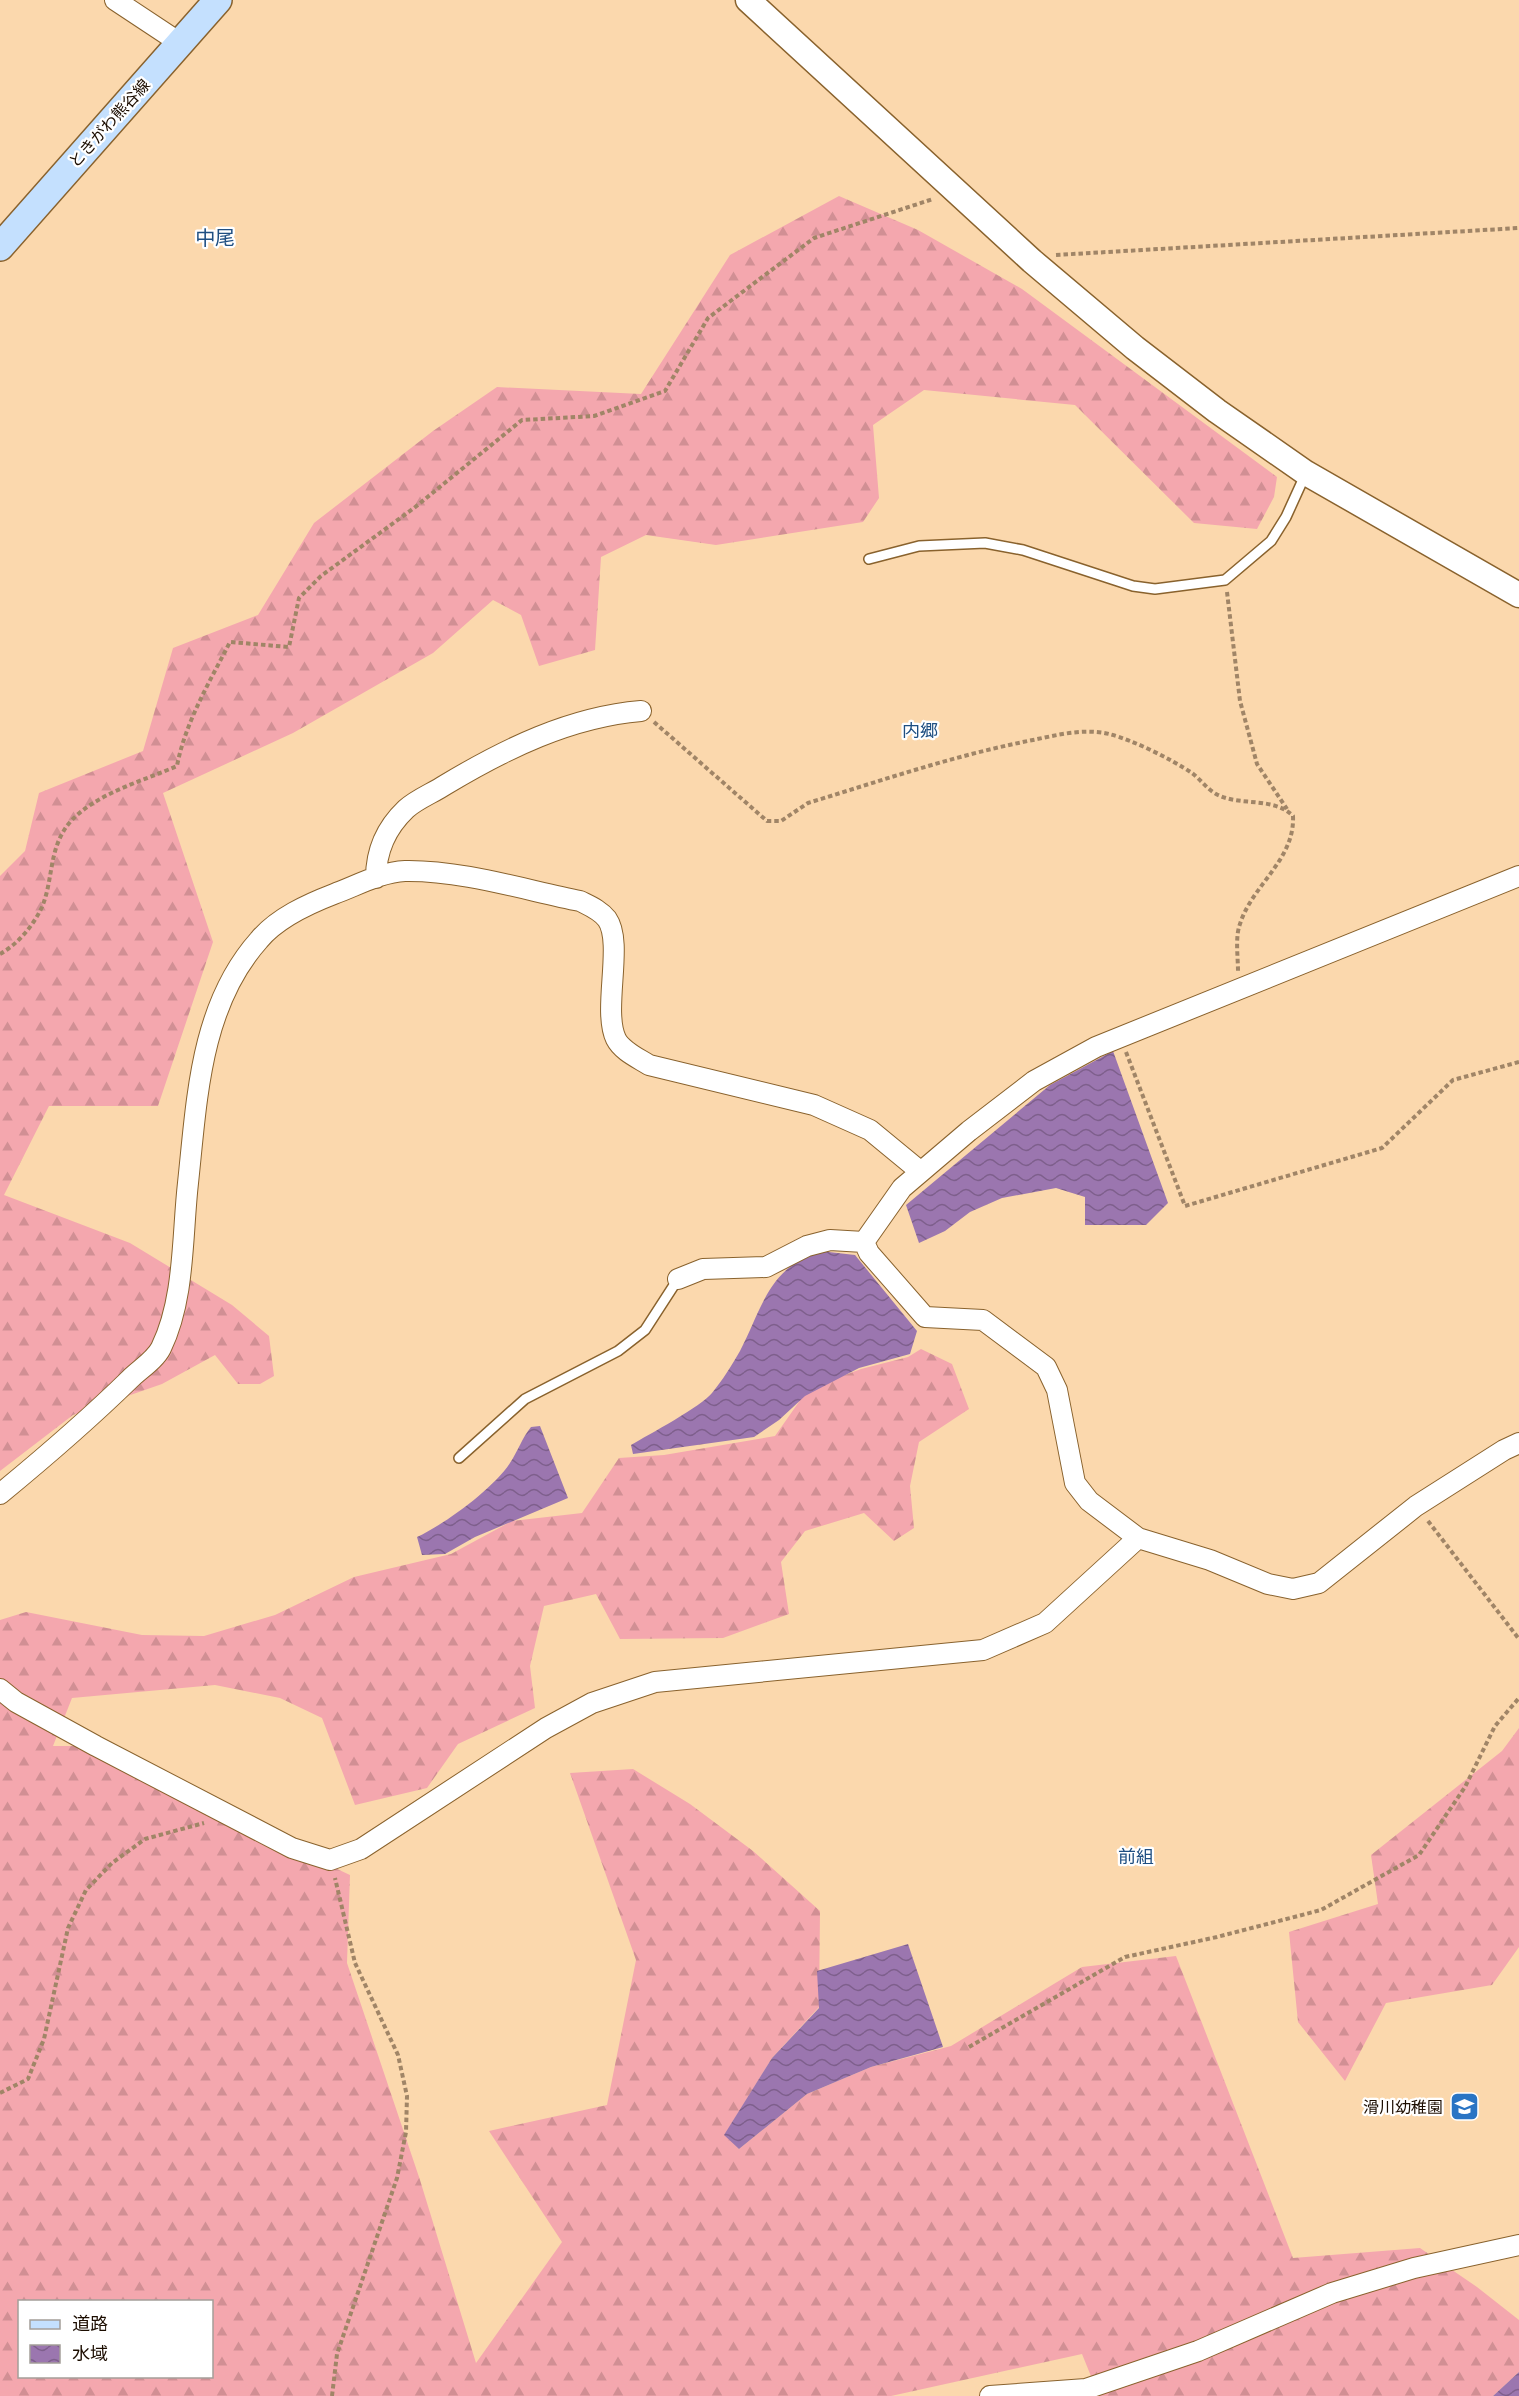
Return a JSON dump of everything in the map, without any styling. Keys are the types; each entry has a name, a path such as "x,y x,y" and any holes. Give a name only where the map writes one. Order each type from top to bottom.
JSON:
{"main road":[{"name":"ときがわ熊谷線","path":"0,247 218,0"}],"street":[{"path":"115,0 180,43"},
{"path":"748,0 959,191 1032,261 1135,348 1217,411 1306,473 1519,595"},
{"path":"376,878 376,863 383,840 407,808 471,770 574,722 615,713 640,711"},
{"path":"0,1494 75,1432 160,1350 177,1302 195,1116 205,1053 218,1007 233,975 260,938 288,916 317,901 376,878 401,871 436,872 580,901 598,910 608,921 612,936 612,1022 616,1040 628,1052 649,1065 814,1105 870,1130 921,1172"},
{"path":"864,1242 902,1188 921,1172 1034,1082 1096,1047 1519,876"},
{"path":"678,1279 703,1269 766,1267 807,1246 830,1240 864,1242"},
{"path":"864,1242 869,1253 925,1317 983,1320 1046,1367 1057,1390 1075,1483 1089,1501 1138,1538 1210,1560 1268,1584 1293,1589 1319,1583 1416,1506 1504,1450 1519,1443"},
{"path":"0,1689 26,1708 292,1848 330,1860 362,1849 546,1728 592,1703 655,1682 983,1650 1045,1623 1138,1538"},
{"path":"990,2396 1086,2389 1198,2350 1332,2293 1414,2268 1519,2245"}],"lane":[{"path":"869,558 919,546 984,543 1023,549 1133,586 1155,589 1225,580 1271,541 1286,517 1306,473"},
{"path":"459,1458 525,1400 618,1351 645,1330 678,1279"}],"path":[{"path":"0,954 16,945 42,907 51,857 70,822 93,804 177,766 179,752 230,642 290,648 299,598 321,576 414,508 522,420 594,416 665,392 708,318 814,238 959,191"},
{"path":"1032,261 1065,253 1519,228"},
{"path":"1225,580 1240,701 1257,764 1293,816 1294,827 1282,858 1255,894 1239,925 1239,989"},
{"path":"640,711 767,821 781,821 808,803 930,764 1004,744 1066,732 1109,734 1172,762 1224,798 1271,804 1287,810"},
{"path":"1120,1038 1185,1206 1383,1148 1453,1080 1519,1062"},
{"path":"1416,1506 1519,1639"},
{"path":"969,2047 1125,1957 1217,1937 1321,1910 1419,1855 1465,1787 1496,1726 1519,1698"},
{"path":"0,2092 28,2079 44,2039 68,1928 86,1890 112,1863 145,1839 231,1816"},
{"path":"330,1860 355,1964 398,2055 407,2096 406,2132 397,2178 337,2354 332,2396"}],"green space":[{"path":"839,196 918,230 1022,289 1277,477 1274,497 1257,529 1194,523 1075,405 924,390 873,425 879,498 863,522 716,545 646,535 601,557 595,650 539,666 521,615 493,600 433,653 293,733 163,793 213,942 158,1106 49,1106 4,1195 130,1243 232,1305 269,1336 274,1376 260,1384 238,1384 215,1355 162,1384 73,1415 0,1471 0,876 25,851 39,793 143,751 173,648 258,615 314,523 433,431 497,387 641,394 730,255"},
{"path":"921,1349 952,1364 969,1409 919,1442 910,1486 914,1528 894,1541 864,1513 805,1531 781,1562 789,1614 723,1638 620,1639 596,1594 544,1606 530,1666 535,1708 458,1744 427,1788 355,1805 322,1718 280,1698 215,1685 72,1698 53,1746 96,1746 292,1848 350,1875 347,1963 420,2180 476,2363 562,2242 489,2131 607,2105 636,1960 570,1773 633,1769 690,1804 753,1851 820,1911 819,2007 772,2058 725,2134 739,2149 807,2094 871,2067 951,2046 1082,1967 1176,1956 1293,2258 1420,2248 1477,2287 1519,2320 1519,2372 1493,2396 1099,2396 1082,2354 891,2396 0,2396 0,1620 26,1612 142,1635 204,1636 275,1615 354,1577 451,1554 512,1521 582,1513 619,1458 664,1455 775,1436 808,1389 861,1369 908,1357"},
{"path":"1519,1728 1519,1947 1492,1985 1386,2003 1345,2081 1298,2022 1289,1932 1378,1904 1371,1855 1502,1751"}],"water":[{"path":"1113,1051 1168,1203 1146,1225 1085,1225 1085,1197 1056,1188 1002,1198 970,1212 945,1231 919,1243 906,1205 1050,1085"},
{"path":"820,1251 855,1255 917,1331 910,1354 859,1368 805,1396 779,1420 754,1437 633,1454 631,1445 686,1413 712,1393 740,1351 761,1305 778,1279 803,1258"},
{"path":"540,1426 568,1498 475,1537 445,1554 422,1555 417,1537 454,1515 492,1484 510,1463 531,1427"},
{"path":"908,1944 943,2047 871,2067 807,2094 739,2149 724,2135 772,2058 819,2008 817,1971"},
{"path":"1519,2372 1519,2396 1493,2396"}],"place":[{"name":"滑川幼稚園","path":"1464,2107"}],"district":[{"name":"中尾","path":"215,238"},
{"name":"内郷","path":"920,731"},
{"name":"前組","path":"1136,1857"}]}
